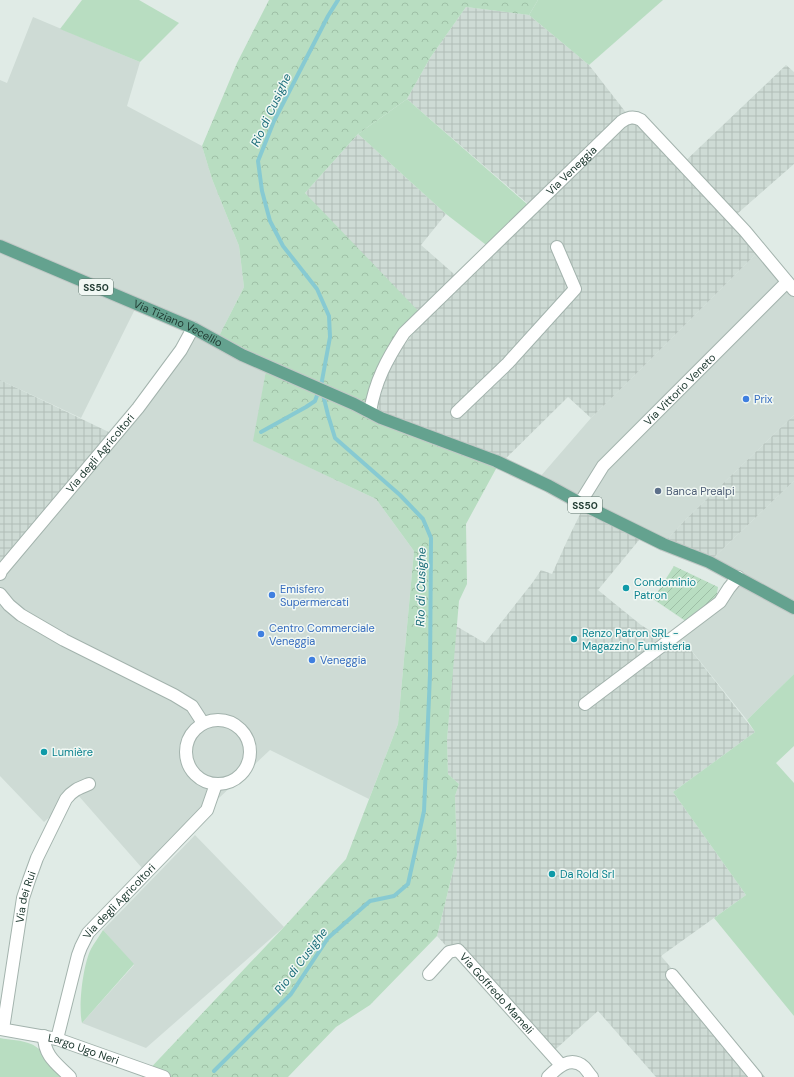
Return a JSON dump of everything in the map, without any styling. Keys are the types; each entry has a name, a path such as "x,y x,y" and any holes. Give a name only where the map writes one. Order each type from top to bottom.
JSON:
{"main road":[{"name":"Via Tiziano Vecellio","path":"0,246 193,328 242,355 370,412"},
{"name":"SS50","path":"370,412 496,461 549,486 662,544 709,562 794,608"}],"street":[{"name":"Via Veneggia","path":"370,412 382,371 391,352 404,333 621,122 629,118 633,117 641,120 745,231 791,286"},
{"path":"457,412 508,363 575,289 558,247"},
{"name":"Via Vittorio Veneto","path":"580,502 603,466 791,286"},
{"name":"Via degli Agricoltori","path":"0,574 138,408 181,350 193,328"},
{"path":"585,704 720,602 738,577"},
{"path":"0,594 9,605 21,615 64,640 174,695 192,706 203,723"},
{"path":"213,720 224,720 234,723 242,729 248,739 251,750 250,760 245,771 237,778 227,783 216,784 207,782 192,771 186,753 187,744 190,736 203,723 213,720"},
{"name":"Via dei Rui","path":"1,1029 23,898 29,880 37,858 66,800 74,791 89,784"},
{"name":"Via degli Agricoltori","path":"57,1039 78,955 88,933 207,810 216,784"},
{"name":"Via Goffredo Mameli","path":"429,974 449,952 458,950 561,1065"},
{"path":"672,975 756,1077"},
{"name":"Largo Ugo Neri","path":"1,1029 57,1039 164,1077"},
{"path":"44,1036 44,1045 47,1053 70,1077"},
{"path":"548,1077 561,1065 571,1062 577,1063 583,1067 592,1077"}],"shaded area":[{"path":"466,7 529,15 589,65 631,119 678,168 786,65 794,72 794,164 729,221 758,252 591,418 568,397 497,467 374,415 388,366 419,326 305,193 358,134 446,214 421,245 462,281 535,210 407,99 430,58"},
{"path":"33,17 140,62 127,106 202,146 212,179 239,246 244,287 217,340 267,365 254,441 376,499 414,551 398,724 369,799 270,750 142,868 77,794 44,822 0,776 0,574 29,539 193,328 138,303 81,418 0,380 0,80 7,83"},
{"path":"758,252 794,279 794,415 685,520 663,544 533,485 591,418"},
{"path":"0,380 115,435 0,574"},
{"path":"794,415 794,481 709,562 663,544 685,520"},
{"path":"794,481 794,674 747,720 675,630 716,600 735,577 709,562"},
{"path":"583,508 644,534 598,590 641,625 662,638 675,630 755,732 673,792 746,895 661,956 765,1077 656,1077 598,1011 547,1057 437,936 457,855 455,796 459,784 448,774 447,740 456,626 485,643 541,570 552,574"},
{"path":"195,835 284,927 146,1048 82,1023 134,965 103,930"}],"green space":[{"path":"82,0 139,0 179,23 140,62 60,29"},
{"path":"269,0 538,0 529,15 466,7 430,58 407,99 358,134 305,193 426,319 408,339 388,366 375,415 497,467 466,524 467,584 459,601 447,740 448,774 459,784 455,796 457,855 437,936 370,1005 336,1027 288,1077 142,1077 346,859 398,724 414,551 376,499 253,441 267,365 217,340 244,287 239,246 212,179 202,146 237,63"},
{"path":"538,0 663,0 589,65 529,15"},
{"path":"407,99 535,211 494,251 446,214 358,134"},
{"path":"674,566 718,587 716,600 687,622 653,599"},
{"path":"794,674 794,746 776,763 794,783 794,1016 714,918 746,895 673,792 755,732 747,720"},
{"path":"103,930 134,964 82,1023 81,997 88,956"},
{"path":"0,1038 24,1042 36,1046 67,1077 0,1077"}],"waterway":[{"name":"Rio di Cusighe","path":"214,1071 291,994 328,938 370,901 394,896 408,884 424,811 430,675 431,538 423,519 400,495 335,438 321,386 330,337 329,316 317,289 283,246 270,221 262,191 258,161 274,121 328,16 338,0"},
{"path":"261,432 315,401 319,390"}],"place":[{"name":"Prix","path":"746,399"},
{"name":"Banca Prealpi","path":"658,491"},
{"name":"Condominio Patron","path":"626,588"},
{"name":"Emisfero Supermercati","path":"272,595"},
{"name":"Centro Commerciale Veneggia","path":"261,634"},
{"name":"Renzo Patron SRL - Magazzino Fumisteria","path":"574,639"},
{"name":"Veneggia","path":"312,660"},
{"name":"Lumière","path":"44,752"},
{"name":"Da Rold Srl","path":"552,874"}]}
